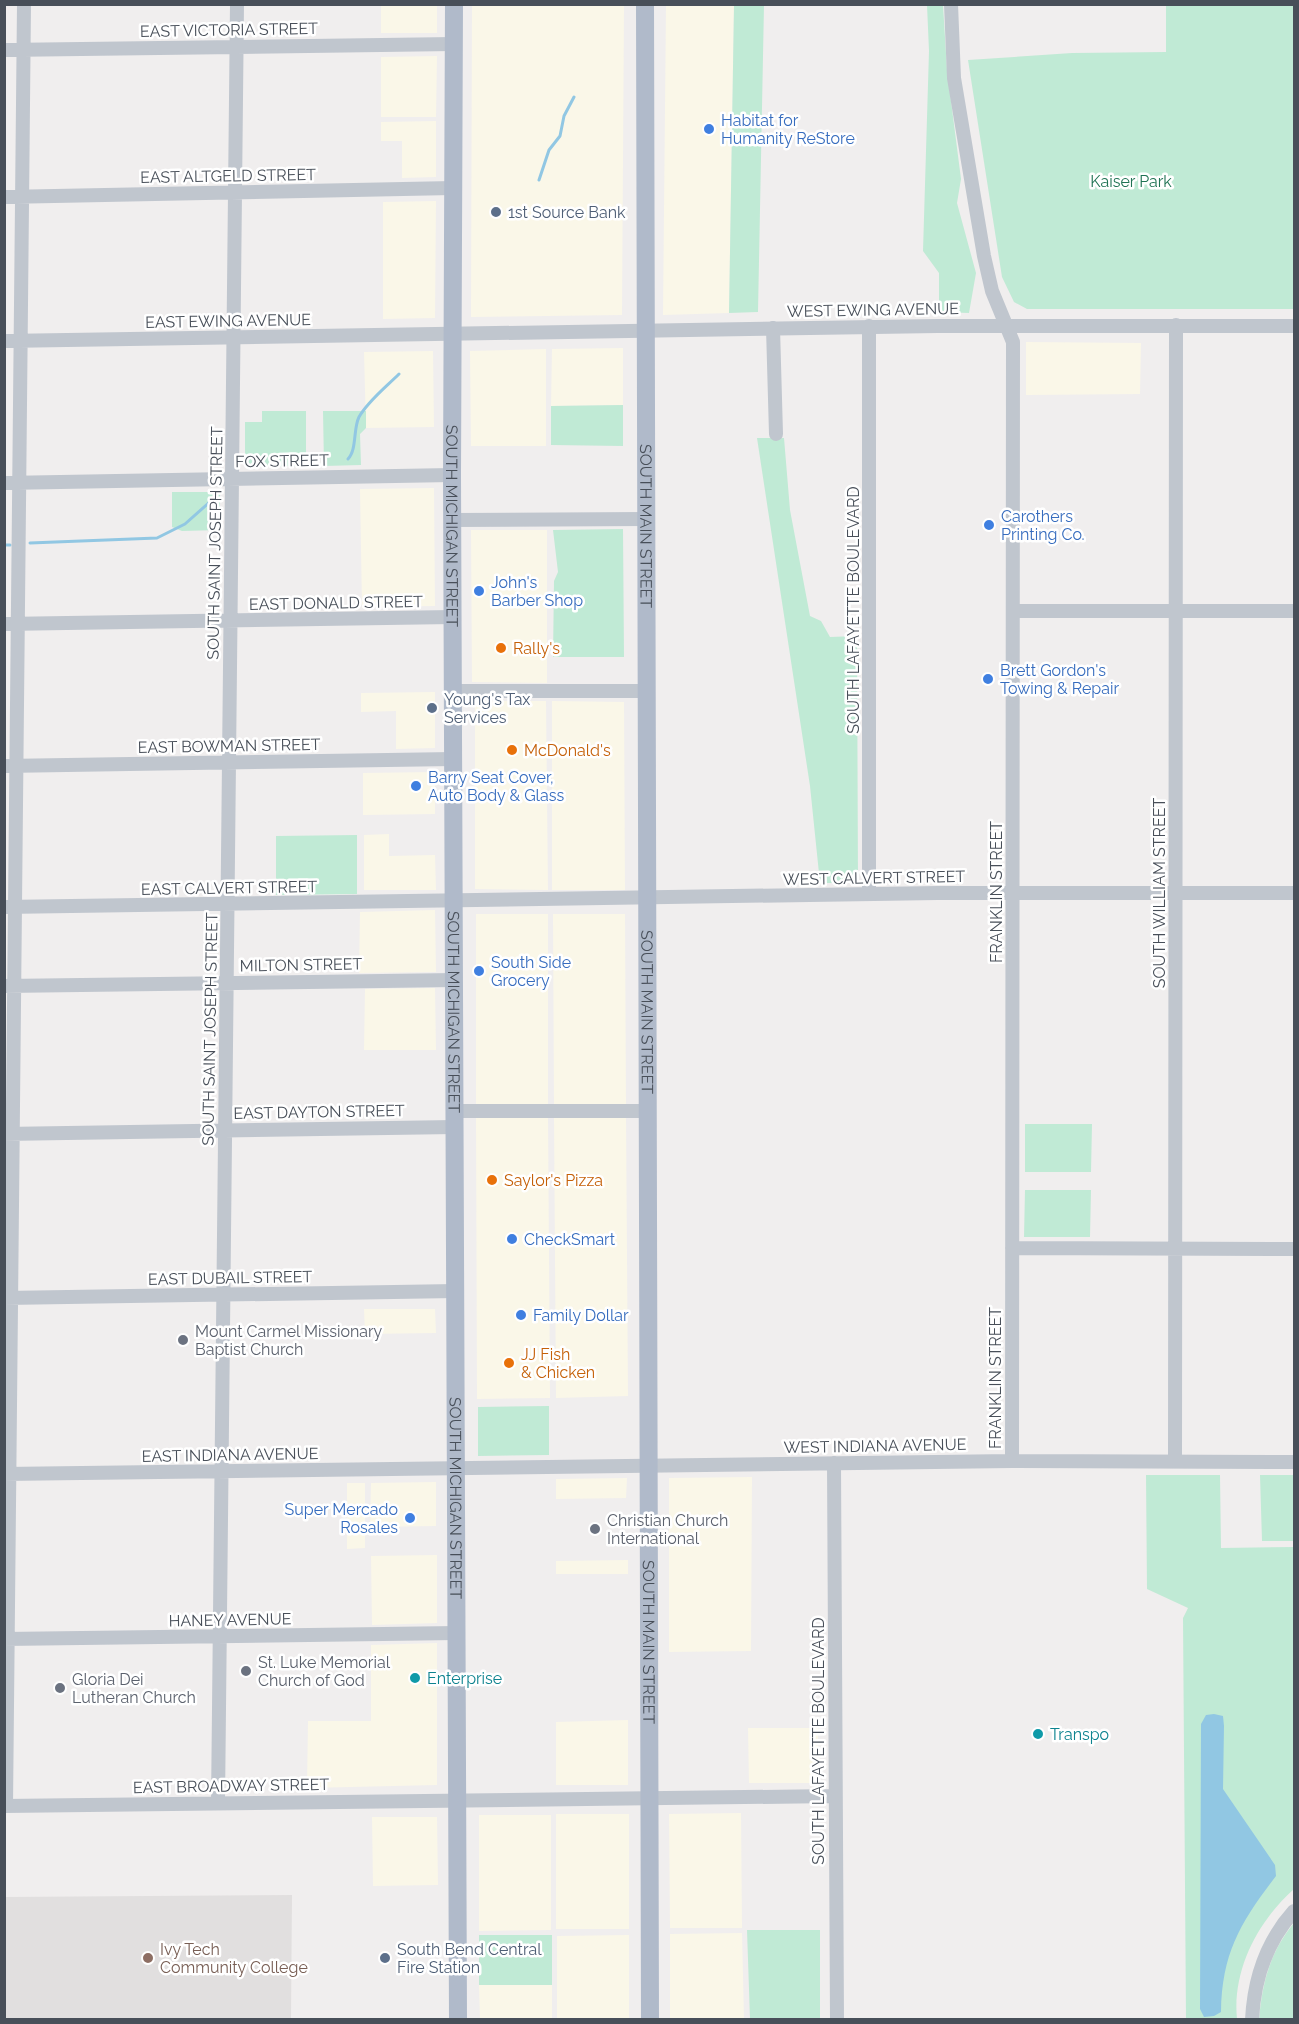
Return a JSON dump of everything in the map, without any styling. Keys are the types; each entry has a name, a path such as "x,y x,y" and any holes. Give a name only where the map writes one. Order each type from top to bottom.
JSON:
{"main road":[{"name":"SOUTH MICHIGAN STREET","path":"454,4 452,520 458,2019"},
{"name":"SOUTH MAIN STREET","path":"645,4 645,899 648,1111 650,2019"}],"street":[{"path":"5,1806 11,765 19,624 24,4"},
{"name":"SOUTH SAINT JOSEPH STREET","path":"218,1803 237,4"},
{"name":"FRANKLIN STREET","path":"951,4 954,78 984,256 992,291 1012,334 1013,353 1012,1461"},
{"name":"EAST VICTORIA STREET","path":"4,50 236,45 454,44"},
{"name":"EAST ALTGELD STREET","path":"4,196 453,188"},
{"name":"SOUTH WILLIAM STREET","path":"1175,1461 1176,325"},
{"name":"WEST EWING AVENUE","path":"452,335 773,328 1294,326"},
{"name":"SOUTH LAFAYETTE BOULEVARD","path":"869,327 869,894"},
{"path":"773,328 776,434"},
{"name":"EAST EWING AVENUE","path":"4,341 452,335"},
{"name":"FOX STREET","path":"4,483 452,475"},
{"path":"452,520 645,519"},
{"path":"1014,611 1294,611"},
{"name":"EAST DONALD STREET","path":"4,624 453,617"},
{"path":"453,691 645,691"},
{"name":"EAST BOWMAN STREET","path":"11,765 454,759"},
{"name":"WEST CALVERT STREET","path":"454,901 869,894 1294,893"},
{"name":"EAST CALVERT STREET","path":"10,907 454,901"},
{"name":"MILTON STREET","path":"10,986 454,980"},
{"name":"EAST DAYTON STREET","path":"9,1134 225,1130 648,1111"},
{"path":"1012,1248 1294,1249"},
{"name":"EAST DUBAIL STREET","path":"8,1298 456,1291"},
{"name":"WEST INDIANA AVENUE","path":"456,1468 1012,1461 1294,1462"},
{"name":"SOUTH LAFAYETTE BOULEVARD","path":"834,1463 837,2019"},
{"name":"EAST INDIANA AVENUE","path":"7,1474 456,1468"},
{"name":"HANEY AVENUE","path":"6,1639 457,1633"},
{"name":"EAST BROADWAY STREET","path":"5,1806 835,1797"},
{"path":"1252,2019 1256,1985 1268,1946 1294,1911"}],"shaded area":[{"path":"381,5 437,5 437,33 381,33"},
{"path":"472,5 624,5 622,315 471,317"},
{"path":"666,5 734,5 729,313 663,315"},
{"path":"437,56 436,117 381,117 381,57"},
{"path":"436,121 436,177 402,178 402,141 381,141 381,122"},
{"path":"436,201 435,318 383,319 383,202"},
{"path":"1026,342 1141,343 1140,394 1026,395"},
{"path":"623,348 623,405 551,406 552,349"},
{"path":"546,349 546,446 471,446 470,351"},
{"path":"433,351 434,427 366,428 364,352"},
{"path":"434,488 435,606 362,607 360,489"},
{"path":"471,530 547,530 547,683 472,682"},
{"path":"435,692 435,748 396,749 396,711 361,712 361,693"},
{"path":"546,701 548,890 475,889 475,702"},
{"path":"552,701 624,702 625,890 552,890"},
{"path":"435,772 435,814 363,815 363,773"},
{"path":"389,834 389,856 435,855 436,890 364,890 364,835"},
{"path":"435,910 436,972 359,973 360,912"},
{"path":"476,914 548,914 548,1107 476,1107"},
{"path":"553,914 625,914 626,1107 554,1107"},
{"path":"435,988 436,1050 364,1050 365,989"},
{"path":"548,1115 550,1398 477,1399 476,1116"},
{"path":"554,1116 626,1116 628,1396 556,1398"},
{"path":"364,1309 435,1309 436,1333 365,1334"},
{"path":"752,1477 751,1651 669,1652 669,1478"},
{"path":"627,1478 626,1498 556,1499 556,1479"},
{"path":"436,1482 436,1526 370,1527 371,1483"},
{"path":"347,1483 365,1483 365,1548 347,1549"},
{"path":"437,1555 437,1623 372,1625 371,1556"},
{"path":"628,1560 628,1574 556,1574 556,1561"},
{"path":"437,1643 437,1785 307,1788 308,1721 371,1721 371,1645"},
{"path":"628,1720 628,1785 556,1785 556,1722"},
{"path":"748,1728 818,1728 818,1783 749,1783"},
{"path":"741,1813 742,1928 670,1928 669,1814"},
{"path":"556,1814 629,1814 629,1929 556,1929"},
{"path":"479,1815 551,1815 551,1930 479,1931"},
{"path":"372,1817 437,1817 438,1885 373,1886"},
{"name":"Ivy Tech Community College","path":"292,1895 291,2019 5,2019 5,1897"},
{"path":"742,1933 744,2019 670,2019 670,1934"},
{"path":"629,1935 629,2019 557,2019 557,1936"},
{"path":"479,1985 552,1985 552,2019 480,2019"}],"green space":[{"path":"734,5 764,5 758,312 729,313"},
{"path":"927,5 943,5 947,70 961,179 957,203 976,273 969,313 939,312 939,273 923,251 929,51"},
{"name":"Kaiser Park","path":"1166,5 1294,5 1294,309 1027,309 1014,302 1002,277 968,60 1072,53 1166,52"},
{"path":"623,405 623,446 551,445 551,406"},
{"path":"262,411 306,411 306,466 245,467 245,422 262,422"},
{"path":"323,411 366,411 366,428 360,434 361,465 324,466"},
{"path":"757,438 784,438 790,510 810,616 821,621 830,637 857,636 858,883 820,883 810,786"},
{"path":"172,492 220,492 220,530 182,531 172,527"},
{"path":"623,529 624,657 553,657 554,581 558,572 553,530"},
{"path":"357,835 357,894 276,895 276,836"},
{"path":"1025,1124 1092,1124 1091,1172 1025,1172"},
{"path":"1025,1190 1091,1190 1090,1237 1024,1237"},
{"path":"549,1406 549,1455 478,1456 478,1407"},
{"path":"1146,1475 1220,1475 1221,1548 1294,1547 1294,1889 1269,1916 1250,1948 1239,1983 1237,2019 1186,2019 1183,1618 1188,1608 1147,1589"},
{"path":"1260,1475 1294,1475 1294,1541 1262,1541"},
{"path":"1294,1923 1294,2019 1259,2020 1262,1993 1273,1957"},
{"path":"747,1930 820,1930 820,2019 750,2019"},
{"path":"479,1935 552,1935 552,1985 479,1985"}],"water":[{"path":"1206,1715 1223,1716 1223,1789 1275,1865 1276,1876 1243,1923 1236,1939 1225,1972 1221,2012 1214,2016 1204,2017 1200,2009 1201,1724"}],"waterway":[{"path":"539,180 549,150 560,136 564,116 574,97"},
{"path":"348,459 353,450 359,417 372,400 399,374"},
{"path":"30,543 157,538 185,524 212,500"},
{"path":"4,545 10,545"}],"place":[{"name":"Habitat for Humanity ReStore","path":"709,129"},
{"name":"1st Source Bank","path":"496,212"},
{"name":"Carothers Printing Co.","path":"989,525"},
{"name":"John's Barber Shop","path":"479,591"},
{"name":"Rally's","path":"501,648"},
{"name":"Brett Gordon's Towing & Repair","path":"988,679"},
{"name":"Young's Tax Services","path":"432,708"},
{"name":"McDonald's","path":"512,750"},
{"name":"Barry Seat Cover, Auto Body & Glass","path":"416,786"},
{"name":"South Side Grocery","path":"479,971"},
{"name":"Saylor's Pizza","path":"492,1180"},
{"name":"CheckSmart","path":"512,1239"},
{"name":"Family Dollar","path":"521,1315"},
{"name":"Mount Carmel Missionary Baptist Church","path":"183,1340"},
{"name":"JJ Fish & Chicken","path":"509,1363"},
{"name":"Super Mercado Rosales","path":"410,1518"},
{"name":"Christian Church International","path":"595,1529"},
{"name":"St. Luke Memorial Church of God","path":"246,1671"},
{"name":"Enterprise","path":"415,1678"},
{"name":"Gloria Dei Lutheran Church","path":"60,1688"},
{"name":"Transpo","path":"1038,1734"},
{"name":"Ivy Tech Community College","path":"148,1958"},
{"name":"South Bend Central Fire Station","path":"385,1958"}]}
